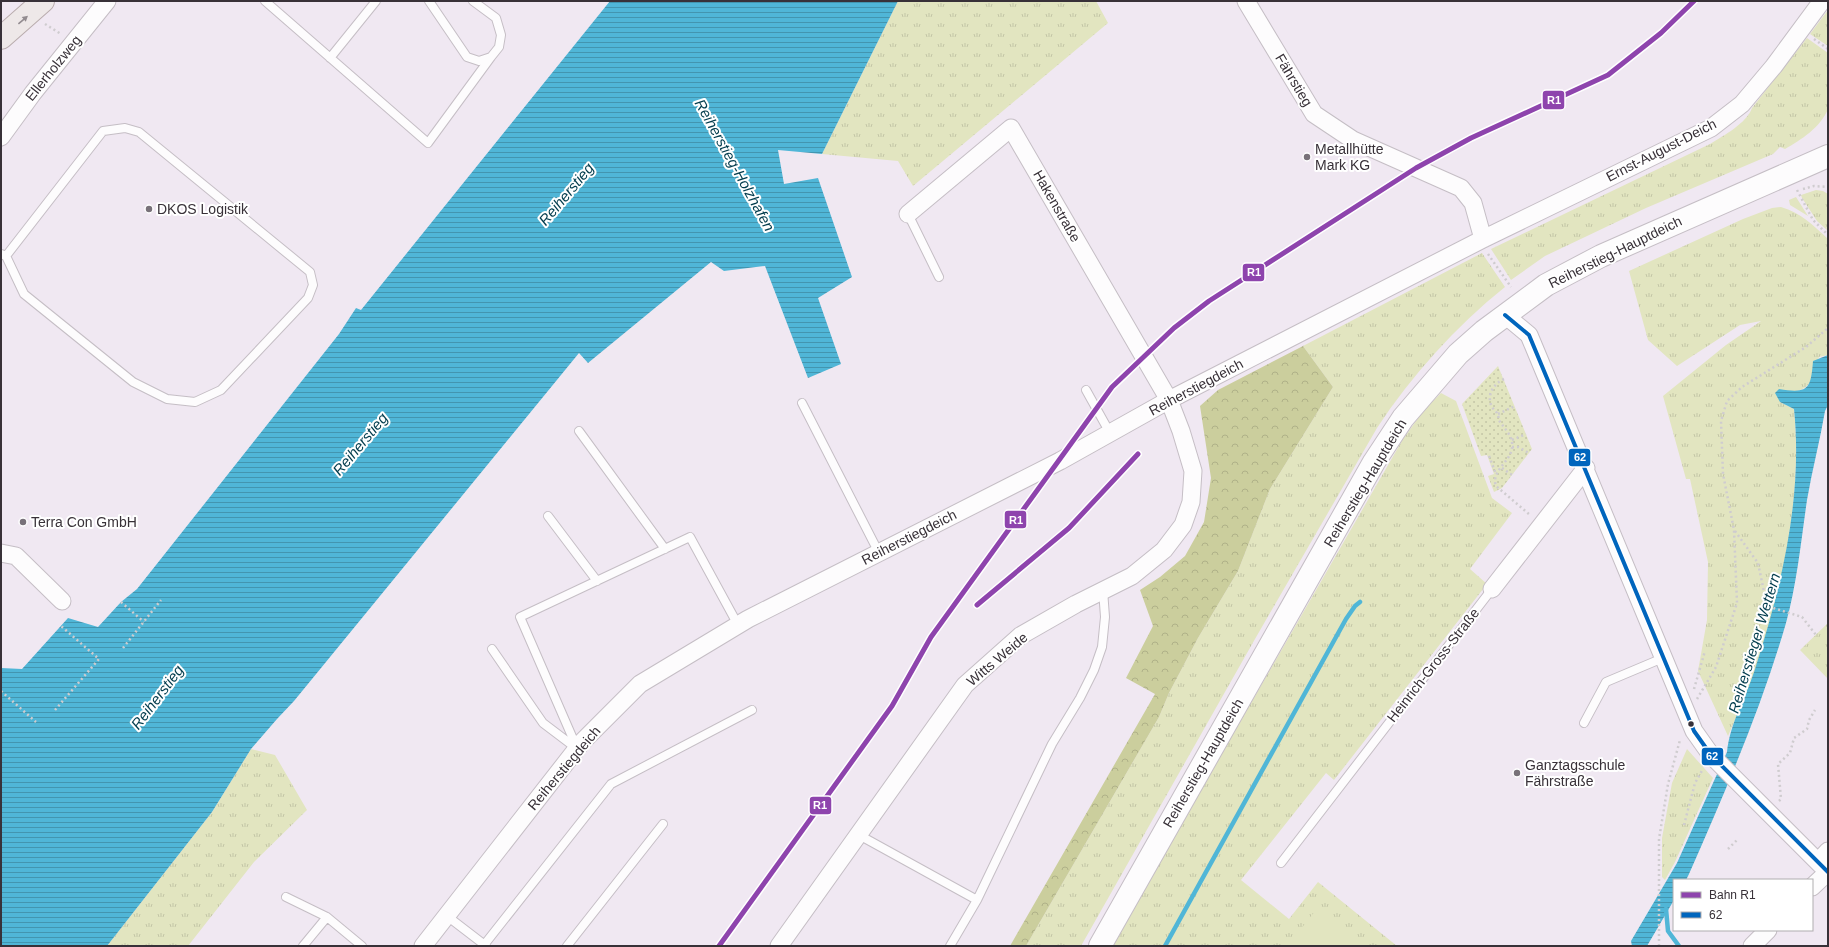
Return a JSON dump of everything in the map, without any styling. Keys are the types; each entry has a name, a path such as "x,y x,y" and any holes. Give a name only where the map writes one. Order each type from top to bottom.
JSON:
{"main road":[{"path":"1,38 42,11"},
{"name":"Reiherstieg-Hauptdeich","path":"1100,946 1390,436 1421,395 1458,354 1504,315 1546,284 1601,256 1828,156"}],"street":[{"name":"Ellerholzweg","path":"1,137 32,93 107,1"},
{"name":"Fährstieg","path":"1246,1 1314,114 1353,140 1461,188 1473,204 1484,245"},
{"name":"Ernst-August-Deich","path":"1484,245 1711,128 1742,104 1774,66 1822,1"},
{"name":"Hakenstraße","path":"908,214 1012,128 1169,400"},
{"name":"Reiherstiegdeich","path":"424,946 577,749 640,684 738,625 1060,461 1169,400 1484,245"},
{"path":"1504,315 1529,335 1586,468 1694,731 1711,755 1744,789 1770,815 1825,864 1813,885"},
{"name":"Witts Weide","path":"780,946 965,685 1020,636 1076,604 1132,576 1164,550 1183,525 1190,502 1192,471 1181,431 1169,400"},
{"name":"Heinrich-Gross-Straße","path":"1492,589 1586,468"},
{"path":"1,553 16,556 62,601"},
{"path":"1752,946 1767,931"}],"lane":[{"path":"265,1 428,143 499,47 501,35 496,18 473,1"},
{"path":"330,58 376,1"},
{"path":"429,1 466,57 479,61 491,57"},
{"path":"125,128 139,132 310,272 313,285 308,298 226,386 221,390 195,402 167,399 134,382 24,294 3,255 103,131 125,128"},
{"path":"908,214 939,277"},
{"path":"1086,390 1110,433"},
{"path":"802,403 879,553"},
{"path":"579,431 665,549"},
{"path":"548,516 597,581"},
{"path":"577,749 520,617 690,537 738,625"},
{"name":"Heinrich-Gross-Straße","path":"1281,863 1492,589"},
{"path":"950,946 977,900 1052,744 1080,698 1094,670 1102,647 1105,617 1103,590"},
{"path":"492,649 543,723 577,749"},
{"path":"1584,723 1606,682 1663,658"},
{"path":"447,916 485,946 611,784 752,710"},
{"path":"567,946 663,824"},
{"path":"859,835 977,900"},
{"path":"286,897 327,917 362,946"},
{"path":"303,946 327,917"}],"path":[{"path":"42,11 74,42"},
{"path":"1812,38 1828,49"},
{"path":"1828,187 1814,186 1797,190 1813,220 1828,235"},
{"path":"1484,245 1510,287"},
{"path":"1705,651 1693,694 1696,701 1716,667 1737,603 1734,530 1723,474 1721,421 1727,401 1742,387 1806,347 1828,328"},
{"path":"1504,379 1495,385 1491,394 1492,407 1498,414 1498,420 1512,440 1512,447 1502,468 1494,477 1496,486 1517,503 1518,506"},
{"path":"1498,414 1515,406"},
{"path":"1512,440 1526,434"},
{"path":"1512,447 1518,447 1530,453"},
{"path":"1489,456 1496,474"},
{"path":"1502,468 1512,475"},
{"path":"1734,530 1758,563 1767,606 1802,616 1816,635"},
{"path":"123,648 161,600"},
{"path":"121,602 144,622"},
{"path":"55,710 99,659 61,626"},
{"path":"1,691 36,722"},
{"path":"1770,815 1781,799 1778,764 1790,753 1794,738 1807,729 1809,720 1816,710"},
{"path":"1659,946 1659,839 1668,784 1687,716"},
{"path":"1684,825 1695,782 1711,755"},
{"path":"1728,849 1737,840"}],"green space":[{"path":"898,1 1096,1 1108,23 913,186 898,161 822,154"},
{"path":"1828,10 1828,46 1810,34"},
{"path":"1807,38 1828,53 1828,109 1821,122 1810,132 1785,149 1780,147 1773,154 1646,208 1545,256 1511,280 1491,249 1710,144 1728,133 1745,119"},
{"path":"1816,190 1823,191 1828,194 1828,231 1817,221 1801,195"},
{"path":"1796,197 1808,216 1790,205 1789,200"},
{"path":"1781,207 1801,216 1828,239 1828,355 1819,357 1813,376 1807,386 1797,391 1789,391 1780,402 1794,409 1796,442 1793,510 1788,543 1773,610 1764,642 1751,682 1728,736 1698,671 1707,620 1708,562 1690,479 1686,479 1663,396 1726,345 1761,321 1740,325 1677,366 1648,340 1629,271 1743,219 1772,208"},
{"path":"1482,253 1505,287 1469,318 1435,353 1390,408 1377,428 1255,639 1081,946 1026,946 1159,717 1169,693 1198,638 1238,571 1270,489 1333,387 1303,346"},
{"path":"1303,346 1333,387 1270,489 1238,571 1198,638 1169,693 1159,717 1026,946 1010,946 1155,694 1126,678 1153,626 1140,590 1160,577 1185,556 1204,522 1211,478 1200,406 1218,390"},
{"path":"1498,366 1532,449 1502,488 1494,492 1488,476 1494,474 1487,455 1481,456 1462,404"},
{"path":"1441,393 1456,401 1492,498 1512,513 1470,569 1487,584 1334,780 1326,773 1241,880 1289,919 1318,882 1397,946 1111,946 1403,439 1424,410"},
{"path":"1828,623 1828,679 1800,650"},
{"path":"251,749 275,755 307,810 254,862 188,946 107,946 212,812"},
{"path":"1687,749 1713,778 1675,862 1665,880 1662,877 1662,838 1672,783"},
{"path":"1316,910 1361,946 1287,946"}],"water":[{"path":"610,1 898,1 822,154 778,150 784,184 818,178 852,277 818,298 841,364 808,378 765,266 724,271 711,262 588,363 579,353 294,701 251,749 212,812 107,946 1,946 1,668 22,669 68,618 98,627 121,602 137,589 339,334 356,308 361,310"},
{"path":"1828,355 1828,405 1825,411 1809,489 1793,593 1786,623 1754,719 1689,874 1686,879 1673,879 1673,902 1647,946 1632,946 1631,941 1677,863 1727,752 1735,720 1752,677 1765,635 1782,572 1793,507 1796,474 1794,409 1780,402 1775,393 1779,389 1796,391 1802,390 1806,387 1811,378 1813,361"}],"waterway":[{"path":"1165,946 1346,619 1355,606 1360,602"},
{"path":"1666,909 1668,931 1679,946"}],"rail line":[{"name":"R1","path":"719,946 892,706 931,637 1112,387 1174,328 1209,301 1416,168 1471,138 1608,75 1661,33 1694,1"},
{"name":"R1","path":"977,605 1069,528 1138,454"}],"transit line":[{"name":"62","path":"1505,315 1529,335 1694,731 1711,755 1828,872"}],"place":[{"name":"Metallhütte Mark KG","path":"1307,157"},
{"name":"DKOS Logistik","path":"149,209"},
{"name":"Terra Con GmbH","path":"23,522"},
{"name":"Ganztagsschule Fährstraße","path":"1517,773"}],"water label":[{"name":"Reiherstieg-Holzhafen","path":"735,165"},
{"name":"Reiherstieg","path":"566,194"},
{"name":"Reiherstieg","path":"360,444"},
{"name":"Reiherstieger Wettern","path":"1754,643"},
{"name":"Reiherstieg","path":"157,697"}]}
